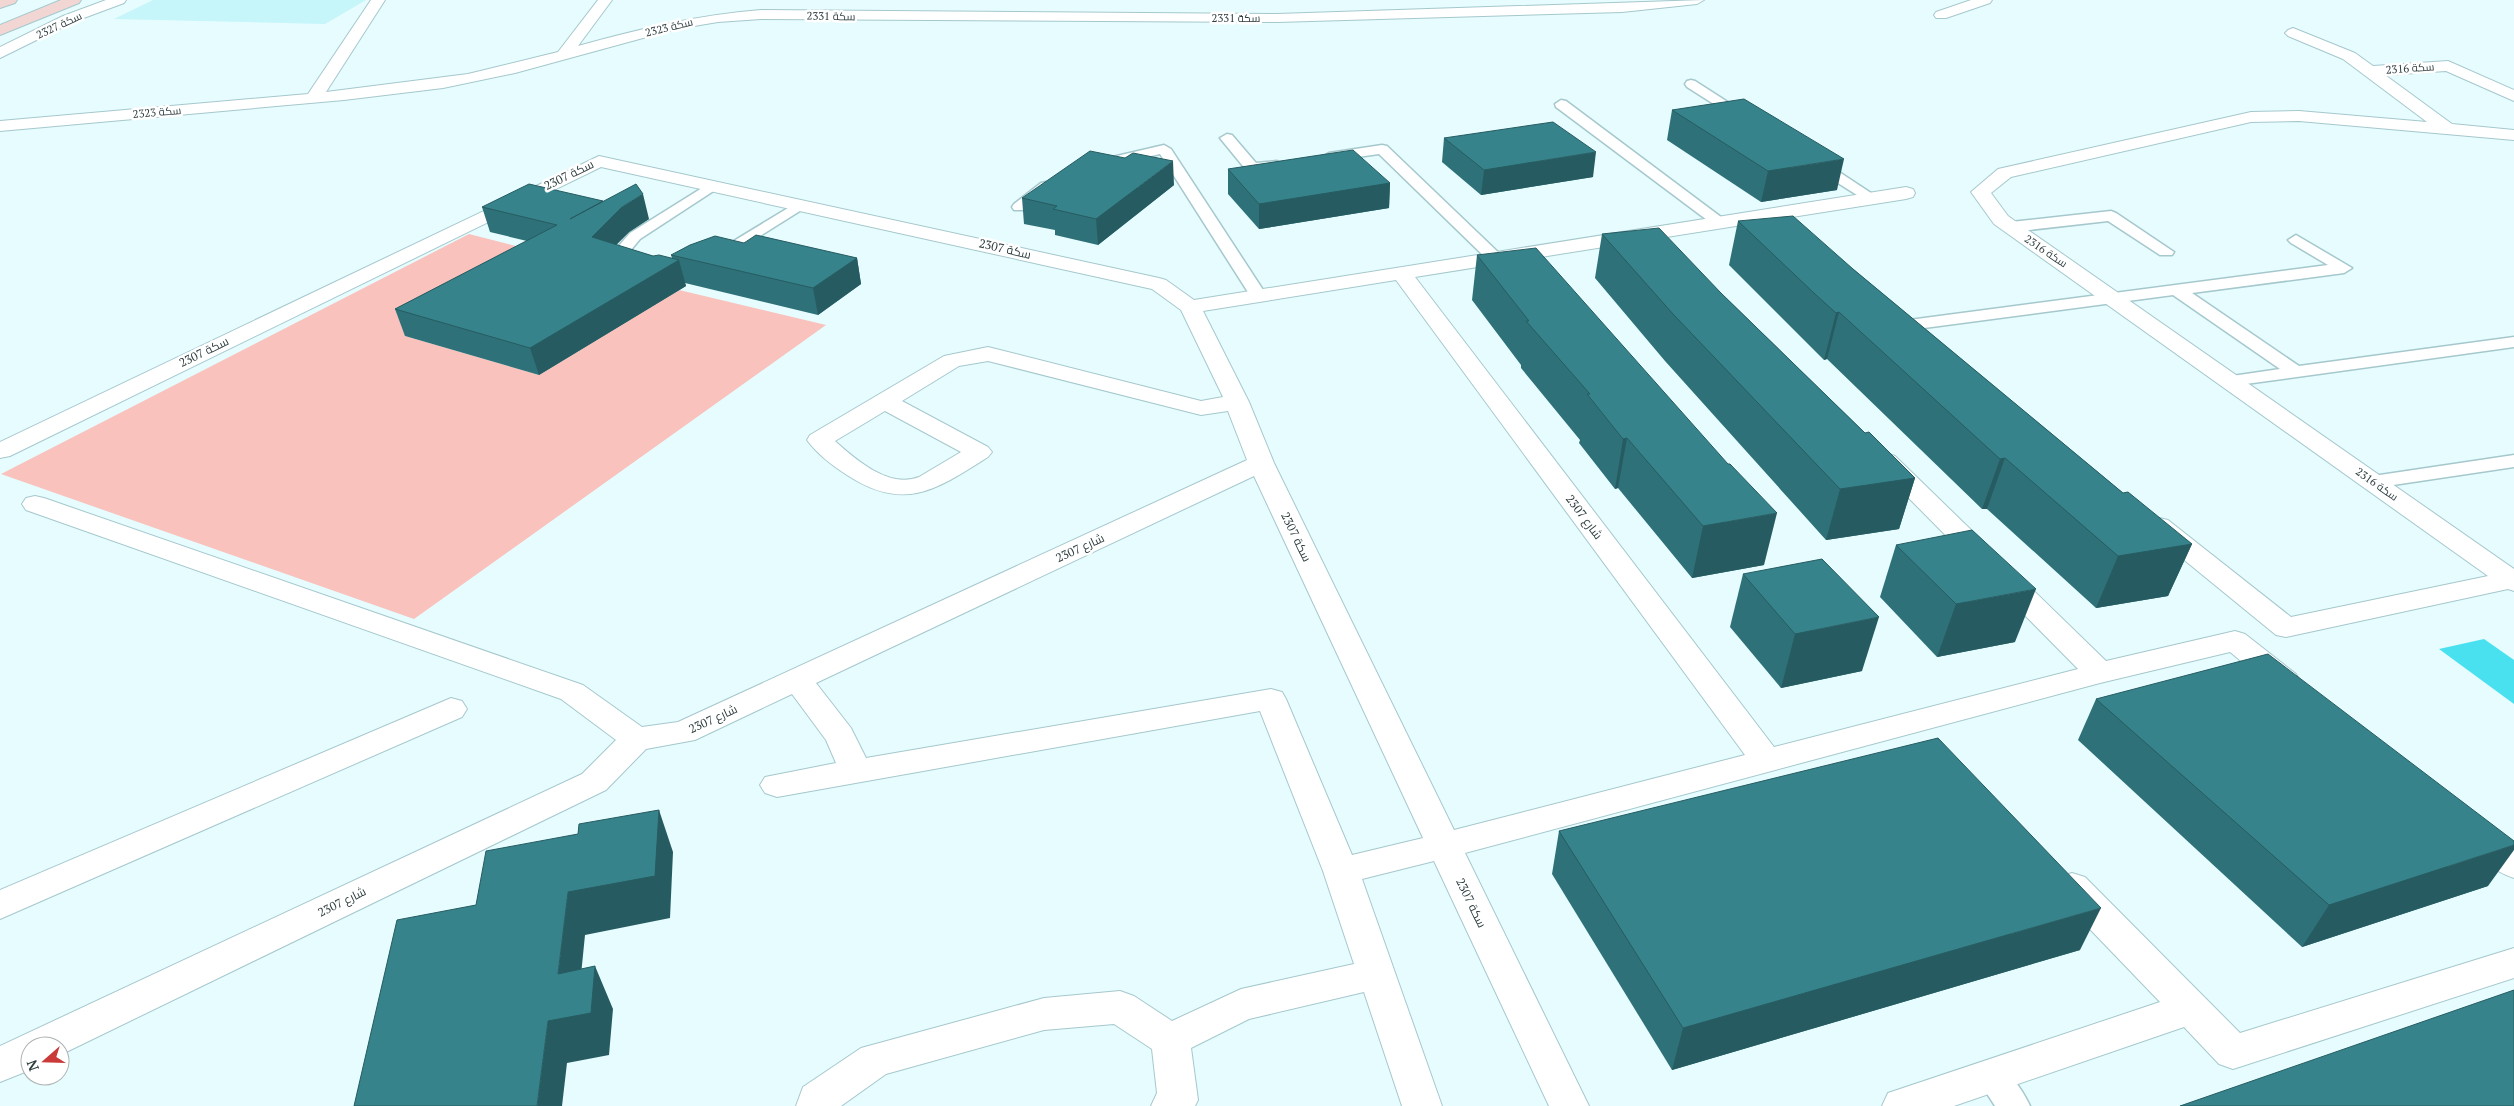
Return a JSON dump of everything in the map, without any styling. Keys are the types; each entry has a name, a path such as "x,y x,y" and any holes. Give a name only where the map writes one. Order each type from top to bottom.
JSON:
{"main road":[{"path":"1,2 10,0"},
{"path":"0,22 59,0"},
{"path":"0,30 74,0"}],"street":[{"name":"سكة 2327","path":"0,53 68,19 119,0"},
{"path":"314,98 378,0"},
{"path":"566,52 605,0"},
{"path":"774,13 804,0"},
{"path":"1364,0 1388,16"},
{"path":"1480,0 1489,13"},
{"name":"سكة 2331","path":"774,13 804,16 1197,18 1388,16 1622,8 1697,0"},
{"path":"1941,16 1985,0"},
{"name":"سكة 2323","path":"0,126 314,98 468,79 521,68 566,52 694,20 774,13"},
{"path":"2293,33 2349,56 2370,71"},
{"name":"2316 سكة","path":"2370,71 2448,66 2514,96"},
{"name":"2316 سكة","path":"2370,71 2450,131"},
{"name":"2316 سكة","path":"2513,581 2113,297 2011,228 2001,220 1980,192 2005,173 2251,117 2299,116 2450,131 2514,135"},
{"name":"سكة 2307","path":"1,451 599,161 710,187 1159,284 1190,307 1237,402 1261,463 1569,1106"},
{"path":"1190,307 1906,193"},
{"path":"1656,234 1677,254"},
{"name":"2307 شارع","path":"1401,272 1767,761"},
{"path":"1902,318 1932,343"},
{"path":"885,401 979,452 930,481 912,488 884,484 839,459 818,440 952,361 988,354 1201,408 1237,402"},
{"path":"1867,443 2100,673"},
{"name":"2307 شارع","path":"61,1036 594,782 636,738 684,732 1261,463"},
{"path":"36,504 572,692 636,738"},
{"path":"2140,510 2286,628 2513,581"},
{"path":"1341,871 1444,846 2100,673 2235,641 2304,697"},
{"path":"798,680 840,736 855,770"},
{"path":"777,785 1271,699 1341,871 1422,1106"},
{"path":"0,905 451,710"},
{"path":"1914,723 1941,752"},
{"path":"2452,815 2514,865"},
{"path":"2051,866 2233,1052 2514,963"},
{"path":"1170,1040 1241,1005 1377,974"},
{"path":"816,1106 817,1100 875,1060 1044,1014 1120,1007 1170,1040 1178,1100 1170,1106"},
{"path":"1902,1106 2189,1009"},
{"path":"0,1065 20,1056"}],"lane":[{"path":"1691,84 1757,126"},
{"path":"1561,104 1720,222"},
{"path":"1227,138 1252,168 1289,163"},
{"path":"1096,164 1164,149 1259,296"},
{"path":"1317,159 1382,149 1495,258"},
{"path":"1807,157 1873,198"},
{"path":"1019,207 1058,176"},
{"path":"644,271 620,264 618,256 635,236 710,187"},
{"path":"702,263 716,257 798,206"},
{"path":"2011,228 2111,216 2166,252"},
{"path":"1902,318 2175,290 2344,268 2296,240"},
{"path":"2175,290 2296,372"},
{"path":"2231,381 2514,342"},
{"path":"2373,482 2514,461"},
{"path":"1990,1075 2014,1106"}],"shaded area":[{"path":"153,0 366,0 325,24 114,19"},
{"path":"469,234 554,256 405,336 539,375 679,290 826,325 414,619 1,474"}],"water":[{"path":"2484,639 2514,660 2514,704 2439,649"}],"building":[{"path":"1744,99 1844,159 1768,171 1672,110"},
{"path":"1553,122 1596,152 1484,170 1444,138"},
{"path":"1353,150 1390,183 1259,204 1228,169"},
{"path":"1090,151 1125,158 1133,153 1173,161 1096,219 1053,209 1057,206 1022,198"},
{"path":"529,184 603,201 570,219 636,184 643,194 622,207 592,237 653,256 659,255 679,260 530,348 395,309 557,225 482,207"},
{"path":"1793,216 1853,269 2123,493 2128,492 2192,544 2118,556 2005,458 2000,459 1839,312 1836,313 1815,294 1738,221"},
{"path":"1659,228 1721,293 1865,433 1869,432 1915,478 1840,489 1673,314 1602,234"},
{"path":"756,235 857,258 813,288 671,255 690,245 715,236 744,243"},
{"path":"1536,248 1728,464 1777,513 1703,526 1627,438 1623,439 1587,394 1590,394 1526,321 1529,321 1477,255"},
{"path":"1972,530 2036,589 1956,604 1896,545"},
{"path":"1822,559 1879,617 1795,634 1743,574"},
{"path":"2268,654 2514,841 2514,845 2329,905 2096,699"},
{"path":"1938,738 2101,908 1683,1028 1559,831"},
{"path":"659,810 655,876 568,892 558,974 595,966 591,1013 548,1021 537,1106 354,1106 397,920 476,905 486,851 578,834 579,824"},
{"path":"2514,990 2514,1106 2180,1106"}]}
